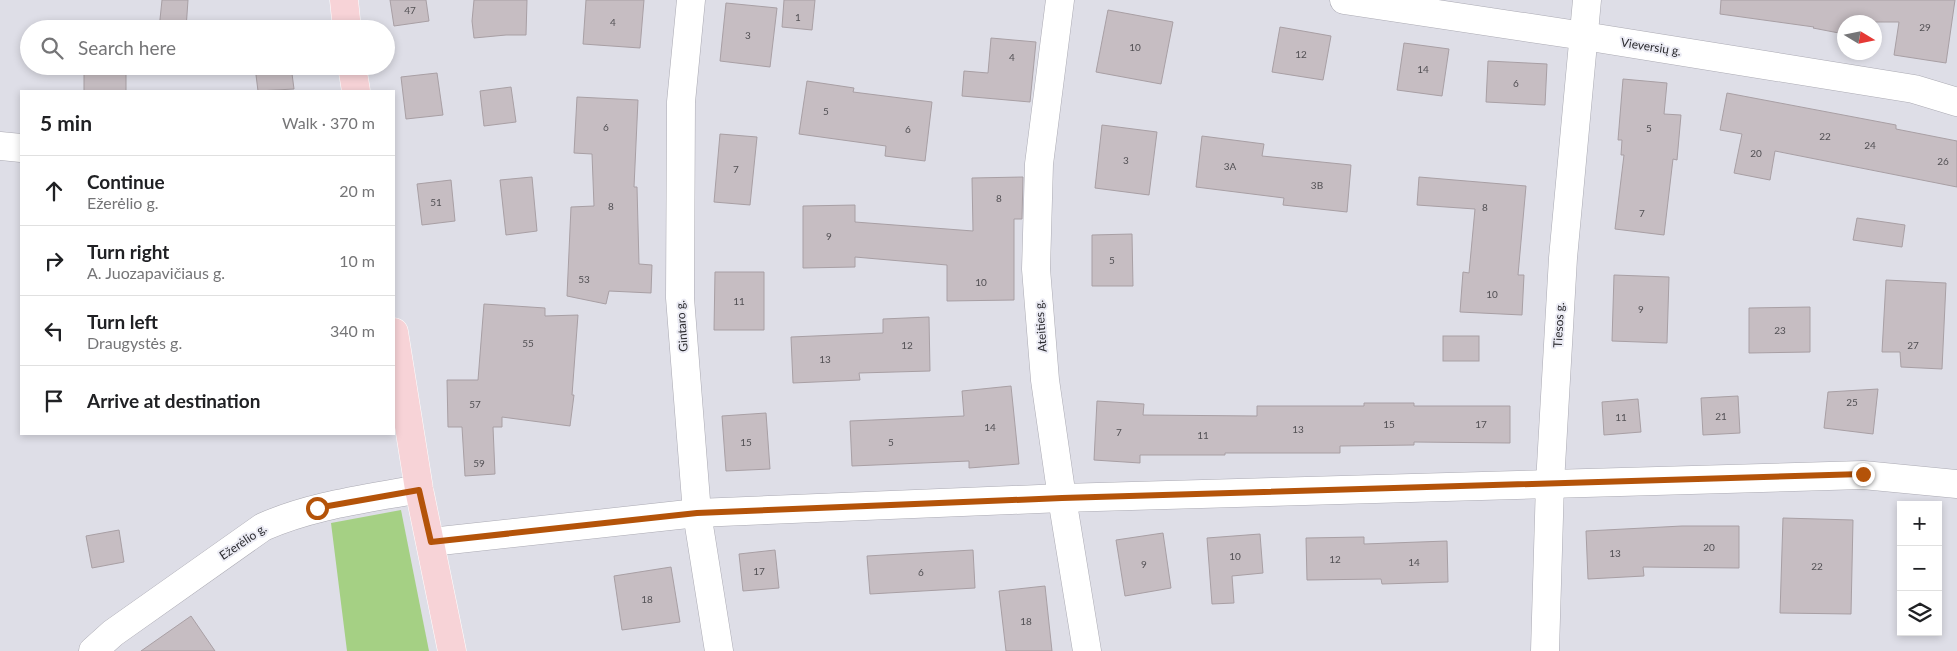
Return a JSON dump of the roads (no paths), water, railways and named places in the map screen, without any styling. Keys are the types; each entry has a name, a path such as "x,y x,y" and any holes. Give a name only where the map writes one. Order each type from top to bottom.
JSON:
{"main road":[{"path":"344,0 346,20"},
{"path":"353,75 356,90"},
{"path":"395,338 419,490 452,651"}],"street":[{"name":"Gintaro g.","path":"691,0 681,102 680,298 697,513 719,651"},
{"name":"Ateities g.","path":"1060,0 1039,164 1036,269 1045,380 1087,651"},
{"name":"Vieversių g.","path":"1344,0 1914,89 1957,102"},
{"name":"Tiesos g.","path":"1545,651 1550,483 1563,258 1587,0"},
{"path":"0,146 20,148"},
{"path":"431,542 697,513 1062,498 1863,474 1957,484"},
{"name":"Ežerėlio g.","path":"93,651 113,633 263,527 290,515 317,508 419,490"}]}
